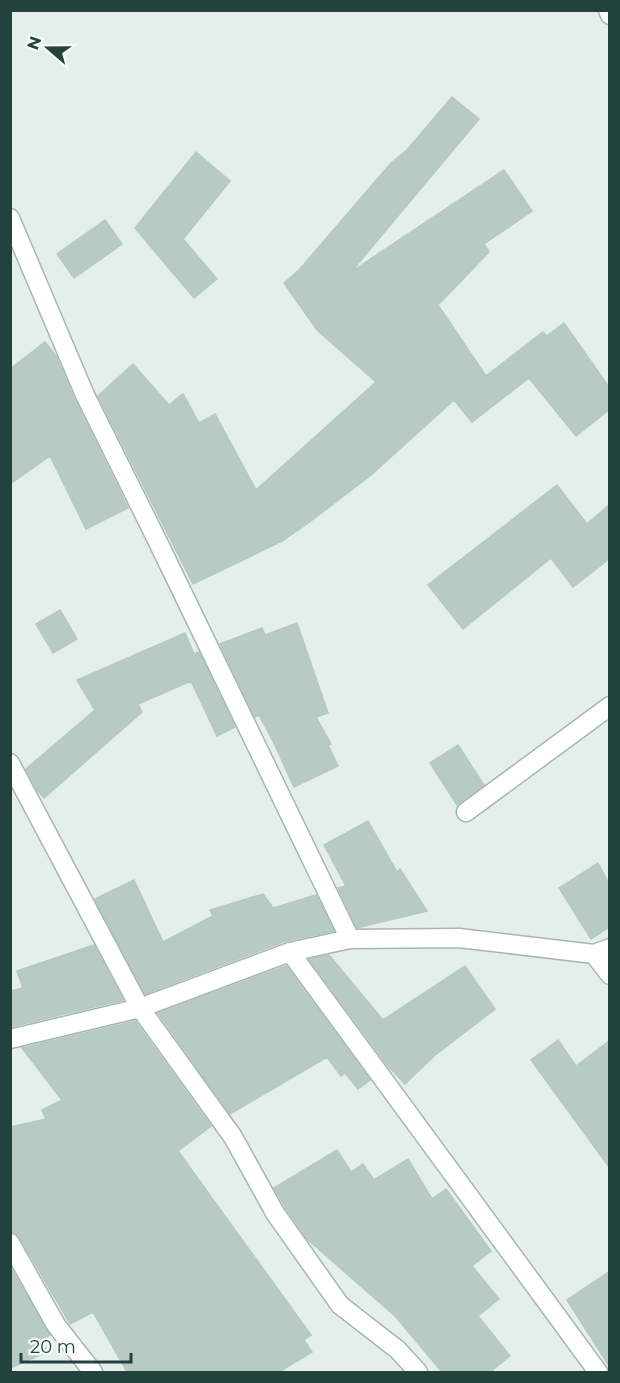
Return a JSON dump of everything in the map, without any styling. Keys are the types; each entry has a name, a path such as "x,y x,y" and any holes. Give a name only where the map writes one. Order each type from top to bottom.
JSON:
{"street":[{"path":"10,218 85,395 163,551 350,939"},
{"path":"466,812 609,706"},
{"path":"10,763 140,1008 233,1137 275,1214 340,1305 398,1350 418,1372"},
{"path":"10,1039 140,1008 290,952 350,939 459,938 602,951 609,975"},
{"path":"290,952 598,1372"},
{"path":"10,1243 56,1325 93,1372"}],"building":[{"path":"452,97 479,119 351,272 504,170 532,211 484,244 489,252 438,305 486,376 543,332 547,336 564,323 609,387 609,410 576,436 529,378 472,422 454,400 371,475 307,524 282,541 193,584 98,396 133,364 169,405 183,394 199,423 215,414 256,490 376,382 317,330 284,283 299,270 391,163 407,150"},
{"path":"196,152 230,181 183,239 217,279 194,298 135,228"},
{"path":"105,220 122,244 74,278 57,254"},
{"path":"45,342 56,356 128,508 86,529 50,456 10,484 10,369"},
{"path":"557,485 587,524 609,505 609,559 573,587 551,558 463,629 428,585"},
{"path":"60,610 77,639 53,653 36,624"},
{"path":"297,623 328,713 316,717 331,744 328,745 338,766 294,787 259,715 255,717 220,644 262,628 265,635"},
{"path":"185,633 194,654 199,652 235,727 217,736 191,681 138,704 142,712 44,798 26,769 95,710 77,680"},
{"path":"458,745 484,785 457,805 430,763"},
{"path":"368,821 397,872 400,869 427,911 357,928 338,888 346,886 324,845"},
{"path":"598,863 609,884 609,927 591,939 559,888"},
{"path":"134,880 163,942 213,916 210,910 263,894 273,908 316,895 334,931 286,941 145,994 95,899"},
{"path":"94,945 123,1000 10,1027 10,991 23,988 17,971"},
{"path":"329,955 383,1020 465,966 495,1009 434,1056 405,1084 388,1066 309,959"},
{"path":"286,966 370,1080 358,1089 345,1073 341,1076 327,1057 230,1114 158,1013"},
{"path":"135,1021 211,1126 178,1151 311,1335 304,1340 312,1352 279,1372 127,1372 93,1312 70,1324 20,1238 10,1232 10,1127 46,1119 42,1110 62,1100 22,1048"},
{"path":"558,1040 576,1066 609,1041 609,1167 531,1060"},
{"path":"337,1150 351,1172 363,1164 374,1180 408,1159 432,1199 446,1189 491,1251 472,1266 499,1299 478,1316 510,1356 490,1372 442,1372 395,1316 307,1239 274,1188"},
{"path":"10,1267 50,1335 42,1340 47,1352 10,1368"},
{"path":"609,1272 609,1366 567,1300"}]}
